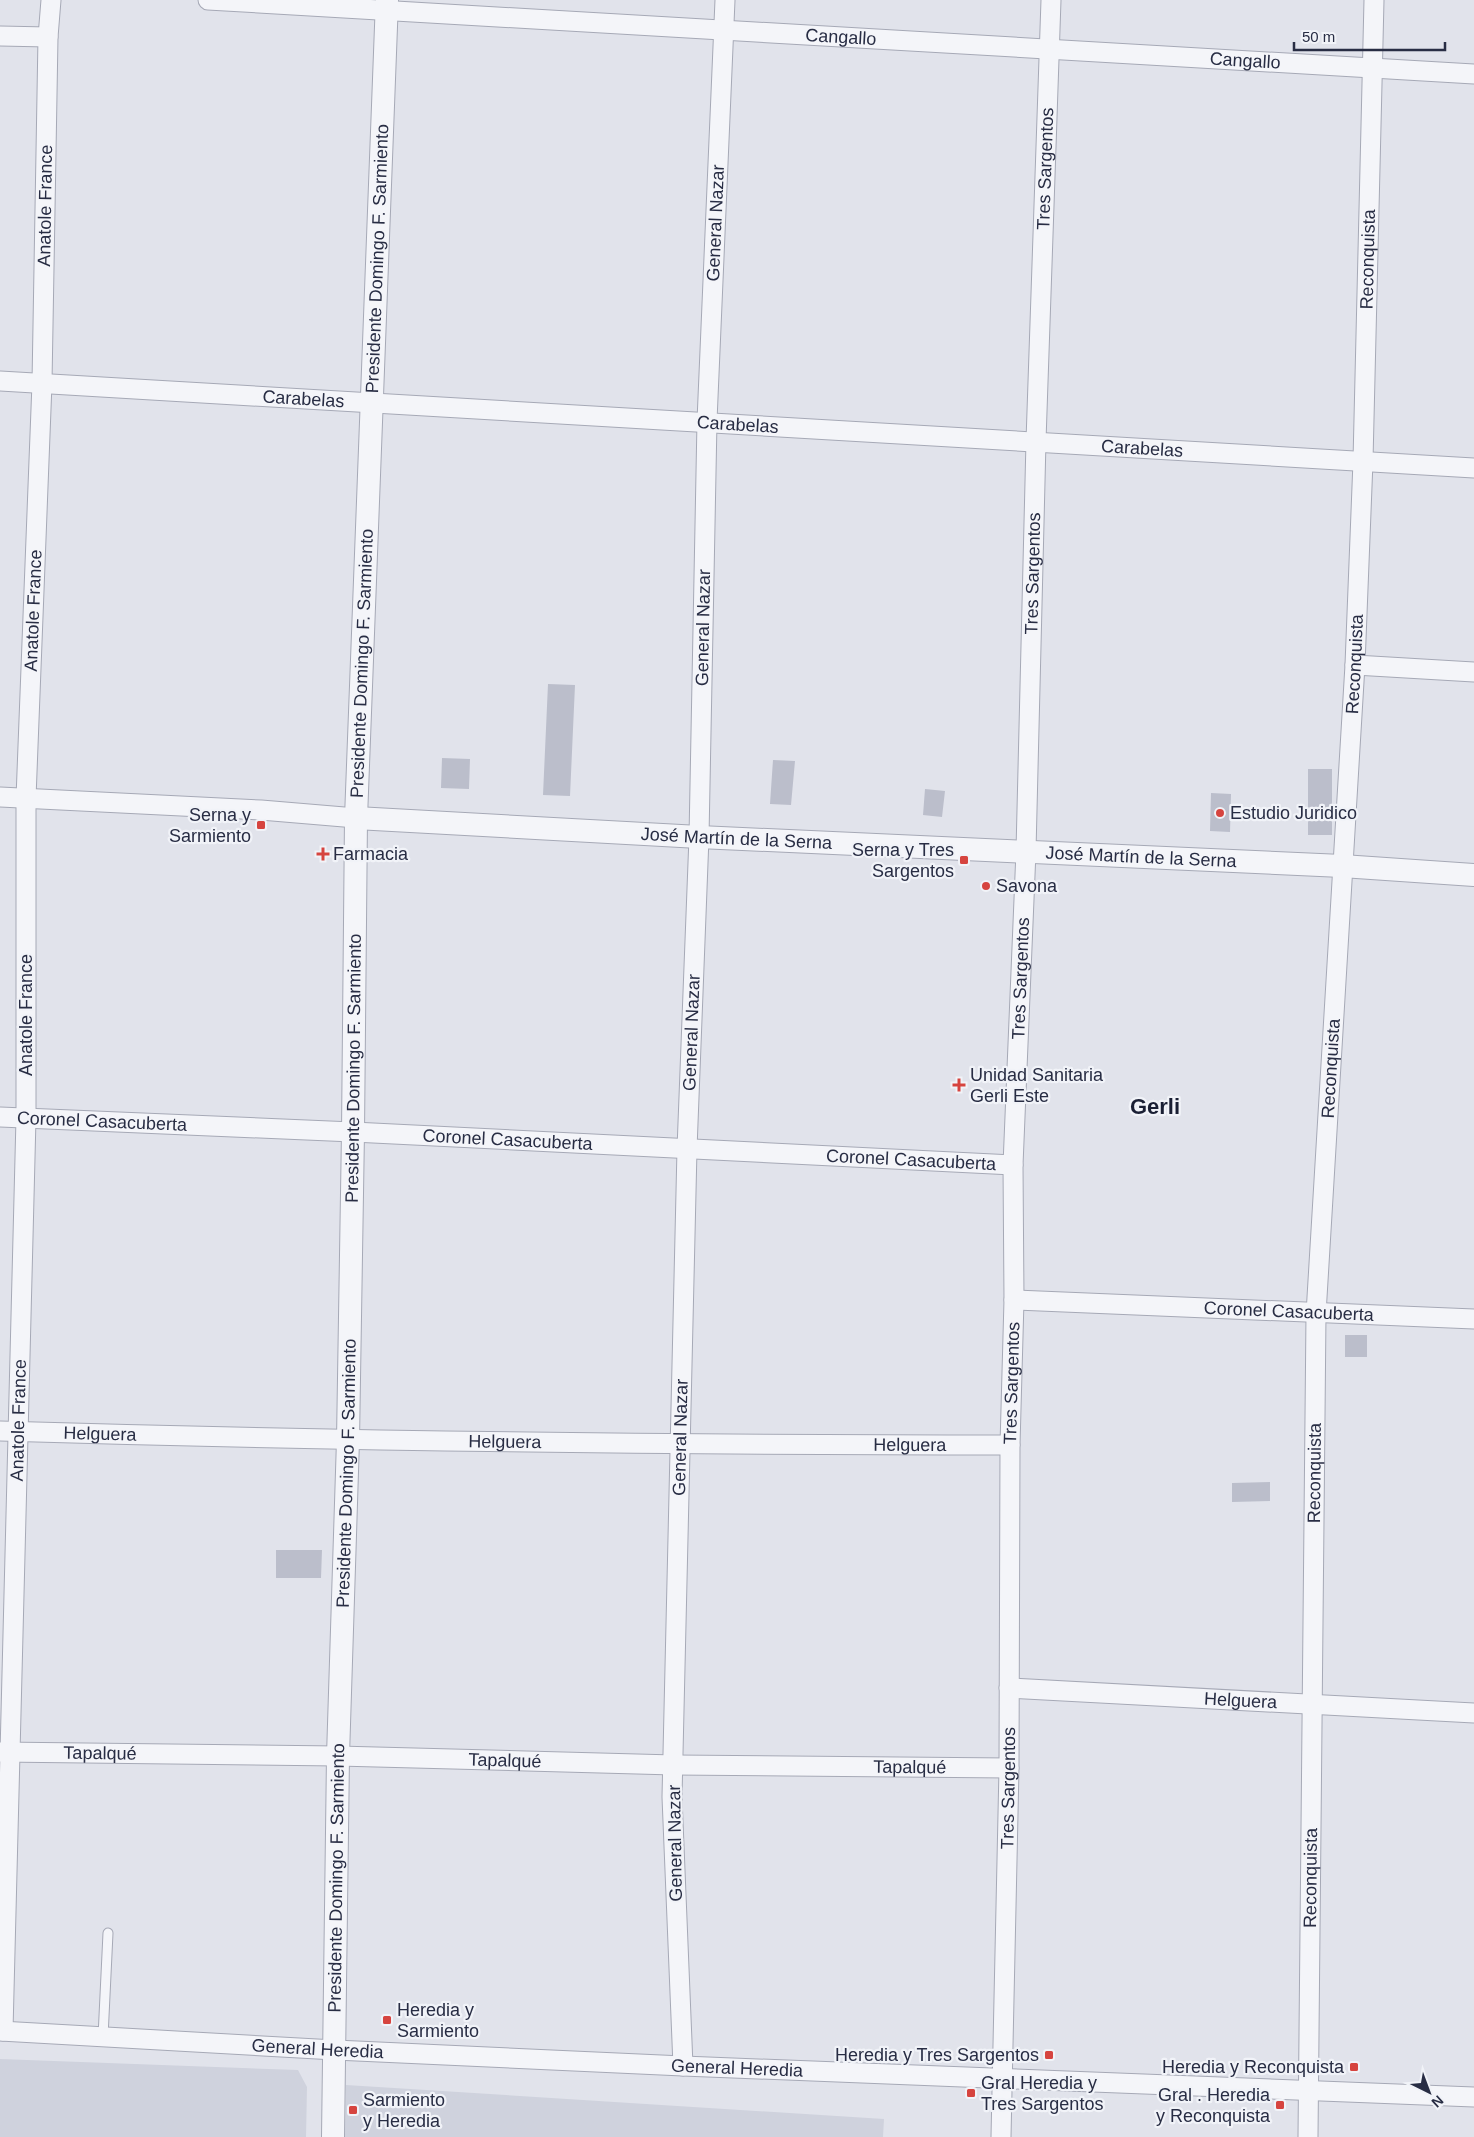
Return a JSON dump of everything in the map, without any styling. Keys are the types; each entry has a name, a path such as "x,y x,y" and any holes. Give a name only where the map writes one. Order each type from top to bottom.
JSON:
{"street":[{"name":"Anatole France","path":"2,2031 8,1431 26,1118 26,798 42,383 48,38 51,0"},
{"name":"Cangallo","path":"208,0 387,5 724,29 1474,74"},
{"name":"General Nazar","path":"683,2066 672,1797 682,1445 687,1149 699,837 707,421 725,0"},
{"name":"Tres Sargentos","path":"1001,2137 1009,1768 1010,1445 1014,1300 1013,1165 1026,851 1036,441 1051,0"},
{"name":"Reconquista","path":"1308,2137 1310,2090 1316,1314 1355,665 1363,460 1374,0"},
{"name":"Presidente Domingo F. Sarmiento","path":"333,2137 338,1756 348,1440 356,818 387,5"},
{"path":"0,36 48,38"},
{"name":"Carabelas","path":"0,381 371,404 707,421 1474,468"},
{"path":"1355,665 1474,672"},
{"name":"José Martín de la Serna","path":"0,797 261,810 356,818 699,837 1342,866 1474,875"},
{"name":"Coronel Casacuberta","path":"0,1117 353,1132 1013,1165"},
{"name":"Coronel Casacuberta","path":"1014,1300 1316,1314 1474,1319"},
{"name":"Helguera","path":"8,1431 348,1440 682,1445 1010,1445"},
{"name":"Helguera","path":"1009,1688 1474,1714"},
{"name":"Tapalqué","path":"6,1752 338,1756 674,1765 1009,1768"},
{"name":"General Heredia","path":"2,2031 335,2050 683,2066 1002,2080 1474,2096"}],"lane":[{"path":"103,2037 108,1933"}],"shaded area":[{"path":"0,2059 298,2070 307,2087 306,2137 0,2137"},
{"path":"346,2085 884,2119 883,2137 345,2137"}],"building":[{"path":"548,684 575,685 570,796 543,795"},
{"path":"442,758 470,759 469,789 441,788"},
{"path":"773,760 795,761 791,805 770,804"},
{"path":"1308,769 1332,769 1332,835 1308,835"},
{"path":"925,789 945,791 942,817 923,815"},
{"name":"Estudio Juridico","path":"1211,793 1231,794 1230,832 1210,831"},
{"path":"1345,1335 1367,1335 1367,1357 1345,1357"},
{"path":"1270,1482 1270,1501 1232,1502 1232,1483"},
{"path":"276,1550 322,1550 321,1578 276,1578"}],"place":[{"name":"Estudio Juridico","path":"1220,813"},
{"name":"Serna y Sarmiento","path":"261,825"},
{"name":"Farmacia","path":"323,854"},
{"name":"Serna y Tres Sargentos","path":"964,860"},
{"name":"Savona","path":"986,886"},
{"name":"Unidad Sanitaria Gerli Este","path":"959,1085"},
{"name":"Heredia y Sarmiento","path":"387,2020"},
{"name":"Heredia y Tres Sargentos","path":"1049,2055"},
{"name":"Heredia y Reconquista","path":"1354,2067"},
{"name":"Gral Heredia y Tres Sargentos","path":"971,2093"},
{"name":"Gral . Heredia y Reconquista","path":"1280,2105"},
{"name":"Sarmiento y Heredia","path":"353,2110"}],"district":[{"name":"Gerli","path":"1155,1106"}]}
